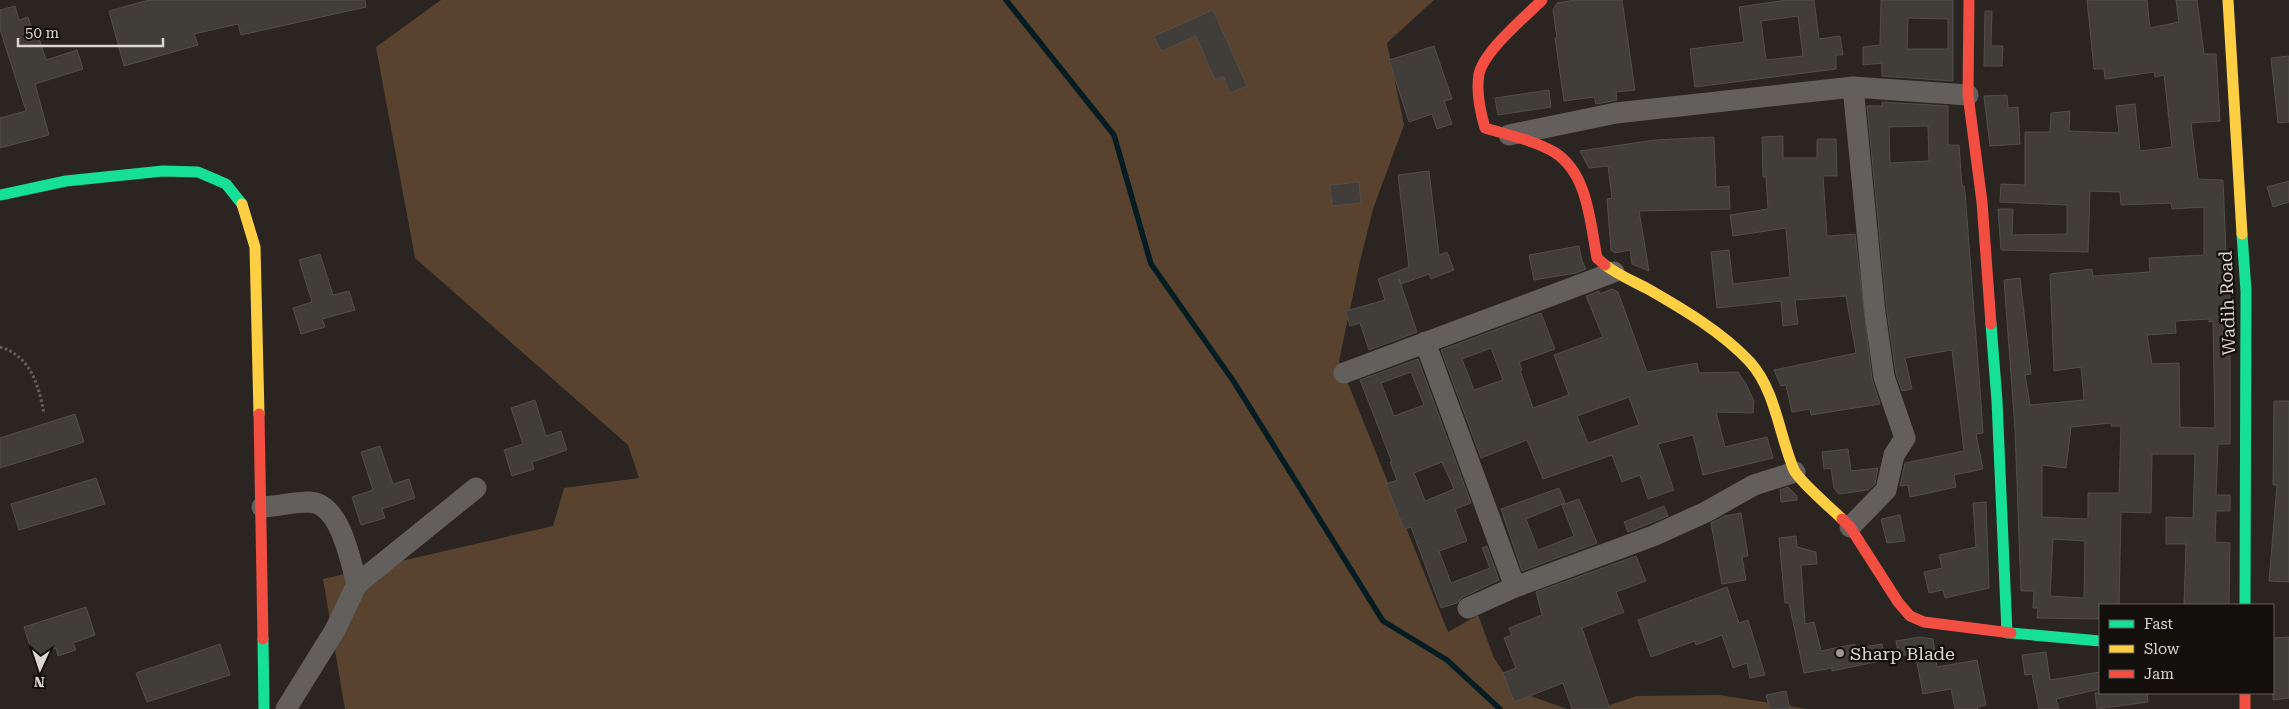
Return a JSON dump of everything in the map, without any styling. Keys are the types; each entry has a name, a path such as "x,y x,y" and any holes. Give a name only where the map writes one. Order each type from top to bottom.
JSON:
{"street":[{"path":"1542,0 1487,56 1479,75 1481,119 1485,128 1532,142 1554,152 1570,165 1586,198 1596,258 1614,272 1648,289 1722,336 1750,362 1760,376 1772,403 1795,472 1850,527 1898,602 1910,616 1924,622 2006,633 2099,641"},
{"path":"1969,0 1968,96 1982,202 1997,401 2006,633"},
{"name":"Wadih Road","path":"2228,0 2246,291 2245,604"},
{"path":"1508,135 1616,113 1853,87 1968,96"},
{"path":"1850,527 1886,490 1894,455 1905,438 1884,377 1875,312 1853,87"},
{"path":"0,195 66,181 163,171 198,172 226,184 242,205 255,247 262,507 264,709"},
{"path":"1344,373 1614,272"},
{"path":"1425,342 1515,587"},
{"path":"1468,608 1515,587 1654,536 1706,512 1754,485 1795,472"},
{"path":"286,709 336,630 357,584 476,488"},
{"path":"262,507 311,502 326,510 338,522 357,584"},
{"path":"2245,694 2245,709"}],"path":[{"path":"0,348 11,350 28,366 40,389 44,414"}],"shaded area":[{"path":"441,0 1434,0 1387,43 1404,125 1373,209 1339,361 1448,632 1478,615 1494,658 1516,691 1567,709 345,709 323,579 553,526 564,488 639,478 628,445 415,258 376,47"},
{"path":"1719,695 1808,709 1598,709 1637,696"}],"building":[{"path":"149,0 365,0 366,7 241,35 238,24 194,34 198,45 124,66 109,11"},
{"path":"1575,0 1622,0 1635,90 1616,92 1617,100 1596,104 1594,97 1564,101 1553,10 1557,3"},
{"path":"1787,0 1814,0 1819,39 1840,36 1843,55 1836,55 1836,69 1695,87 1690,49 1744,42 1739,7","holes":["1798,16 1803,56 1766,60 1761,21"]},
{"path":"1881,0 1953,0 1953,81 1882,76 1882,63 1863,65 1863,47 1880,45","holes":["1908,18 1948,19 1948,49 1907,49"]},
{"path":"2087,0 2147,0 2150,28 2179,22 2176,0 2197,0 2204,54 2216,54 2220,121 2191,123 2198,179 2223,180 2226,252 2228,251 2230,291 2230,444 2218,444 2216,495 2230,495 2230,511 2216,511 2215,542 2230,543 2229,604 2184,604 2186,544 2166,544 2166,517 2193,518 2195,454 2152,454 2151,513 2121,512 2119,604 2099,604 2099,619 2037,618 2038,608 2033,608 2034,591 2021,591 2015,429 2004,280 2020,278 2031,374 2025,375 2030,405 2084,400 2081,367 2054,371 2050,274 2092,269 2093,276 2150,272 2149,258 2204,255 2204,207 2172,209 2171,203 2121,205 2120,192 2090,191 2088,252 2001,250 1998,209 2013,209 2012,235 2067,234 2067,205 2000,202 2001,184 2025,185 2025,132 2050,132 2051,113 2070,111 2069,131 2119,133 2116,106 2135,104 2140,151 2172,147 2164,75 2155,77 2154,72 2105,79 2104,69 2094,69","holes":["2209,319 2209,322 2213,321 2215,428 2180,427 2179,363 2152,364 2147,335 2176,333 2175,321","2111,423 2111,426 2121,426 2119,493 2088,493 2088,518 2086,519 2042,517 2042,465 2066,468 2071,427","2053,539 2085,541 2084,598 2050,596"]},
{"path":"15,6 19,20 28,17 32,30 36,29 46,60 77,50 83,69 35,84 49,135 0,148 0,118 26,111 0,29 0,10"},
{"path":"1213,10 1247,86 1230,93 1223,76 1215,80 1196,36 1161,51 1154,36"},
{"path":"1985,11 1992,11 1991,46 2003,46 2002,66 1984,66"},
{"path":"1434,46 1452,99 1444,101 1452,124 1437,129 1432,114 1409,122 1389,60"},
{"path":"2289,56 2289,122 2278,123 2271,58"},
{"path":"1549,90 1551,107 1498,115 1495,98"},
{"path":"2007,95 2008,108 2018,107 2020,144 1990,146 1984,96"},
{"path":"1882,102 1948,106 1948,145 1959,145 1962,186 1964,186 1965,192 1981,402 1983,433 1976,434 1983,469 1954,475 1956,487 1910,497 1908,485 1900,486 1905,463 1964,451 1952,350 1905,358 1912,389 1902,391 1896,374 1887,312 1867,106 1882,106","holes":["1928,126 1929,161 1890,163 1889,127"]},
{"path":"1783,136 1783,158 1817,158 1817,139 1836,139 1837,176 1823,176 1827,236 1855,234 1872,379 1880,404 1811,415 1810,409 1792,412 1786,385 1781,386 1774,370 1856,353 1846,296 1795,300 1798,324 1783,326 1781,301 1717,308 1711,252 1729,250 1733,284 1790,277 1786,228 1733,236 1730,215 1768,209 1766,177 1763,177 1762,137"},
{"path":"1714,137 1716,187 1729,186 1730,209 1639,211 1649,271 1632,264 1630,250 1615,253 1611,250 1607,199 1612,198 1608,166 1589,168 1580,151 1655,140"},
{"path":"1429,171 1439,255 1447,252 1454,270 1431,279 1429,274 1401,284 1399,279 1417,332 1369,350 1360,323 1350,326 1346,311 1385,300 1378,279 1409,267 1398,175"},
{"path":"2289,181 2289,202 2273,207 2267,187"},
{"path":"1359,182 1361,203 1332,206 1330,185"},
{"path":"1579,246 1586,269 1576,273 1534,280 1529,255"},
{"path":"320,254 333,295 349,291 355,310 322,319 325,327 301,334 293,308 312,302 299,260"},
{"path":"1612,289 1618,292 1647,372 1697,363 1699,373 1738,372 1754,401 1753,413 1716,412 1725,447 1767,437 1773,458 1703,475 1693,435 1658,444 1674,490 1648,499 1640,475 1622,482 1612,455 1543,479 1527,440 1481,458 1441,350 1541,313 1555,349 1519,362 1533,408 1569,395 1554,355 1603,337 1586,296 1599,291 1600,294","holes":["1491,348 1503,380 1474,390 1462,359","1629,397 1639,425 1588,443 1577,416"]},
{"path":"1418,359 1471,503 1455,509 1467,541 1439,551 1451,583 1490,568 1482,548 1487,546 1499,580 1463,597 1457,603 1441,608 1411,527 1404,529 1386,484 1397,480 1390,462 1392,462 1360,380","holes":["1411,372 1424,405 1394,416 1381,383","1442,462 1454,489 1425,501 1414,473"]},
{"path":"535,400 546,436 561,431 567,450 532,462 534,469 512,476 504,450 523,444 511,408"},
{"path":"2274,401 2289,401 2289,582 2269,581 2277,485 2273,485"},
{"path":"75,414 84,442 0,468 0,438"},
{"path":"380,446 393,484 409,479 415,498 382,509 385,518 361,525 352,497 373,490 361,452"},
{"path":"1848,449 1851,471 1878,468 1875,484 1868,490 1839,494 1834,488 1831,468 1824,469 1822,452"},
{"path":"96,478 105,504 19,530 11,504"},
{"path":"1788,487 1797,496 1797,500 1781,502 1780,490"},
{"path":"1559,488 1565,503 1526,519 1538,550 1574,536 1562,505 1579,499 1597,543 1522,571 1501,509"},
{"path":"1986,502 1989,588 1945,598 1943,590 1929,593 1924,572 1942,568 1939,555 1976,547 1973,503"},
{"path":"1664,506 1668,516 1628,532 1624,522"},
{"path":"1741,513 1748,556 1742,557 1746,580 1722,584 1711,523 1725,516"},
{"path":"1900,515 1905,541 1887,543 1881,519"},
{"path":"1796,536 1797,547 1816,552 1817,564 1801,565 1805,624 1814,622 1821,651 1855,644 1856,648 1882,644 1885,660 1832,671 1832,668 1804,673 1789,603 1785,603 1779,538"},
{"path":"1636,556 1646,581 1616,592 1624,612 1582,628 1610,709 1572,709 1563,683 1514,702 1503,673 1516,668 1504,638 1512,635 1509,628 1542,615 1536,592"},
{"path":"1727,587 1739,623 1748,620 1765,675 1750,678 1747,663 1733,668 1722,635 1696,645 1695,641 1651,657 1638,620"},
{"path":"86,607 95,635 73,643 76,650 58,656 56,648 33,656 24,627"},
{"path":"1920,637 1933,639 1937,667 1977,660 1986,705 1977,707 1978,709 1955,709 1951,689 1923,694 1915,653 1899,656 1896,641"},
{"path":"2289,637 2289,698 2273,700 2274,694 2274,638"},
{"path":"220,644 230,675 147,702 136,673"},
{"path":"2046,652 2050,680 2099,672 2099,689 2056,699 2059,709 2039,709 2032,674 2025,675 2022,655"},
{"path":"1786,691 1790,709 1770,709 1766,695"},
{"path":"2095,693 2147,694 2148,702 2097,709"}],"waterway":[{"path":"1006,0 1114,135 1151,264 1234,382 1383,621 1447,660 1500,709"}],"traffic: fast":[{"path":"0,195 66,181 163,171 198,172 226,184 242,204"},
{"path":"2242,234 2246,291 2245,604"},
{"path":"1991,324 1997,401 2007,633"},
{"path":"2011,633 2099,641"},
{"path":"263,639 264,709"}],"traffic: slow":[{"path":"2228,0 2242,234"},
{"path":"242,204 255,247 259,414"},
{"path":"1605,265 1702,322 1750,362 1766,386 1794,470 1809,488 1842,519"}],"traffic: jam":[{"path":"1542,0 1506,35 1482,65 1478,87 1485,128 1538,144 1554,152 1565,161 1581,185 1586,199 1597,258 1605,265"},
{"path":"1969,0 1968,95 1982,202 1991,324"},
{"path":"259,414 263,639"},
{"path":"1842,519 1850,527 1898,602 1910,616 1924,622 2011,633"},
{"path":"2245,694 2245,709"}],"place":[{"name":"Sharp Blade","path":"1840,653"}]}
